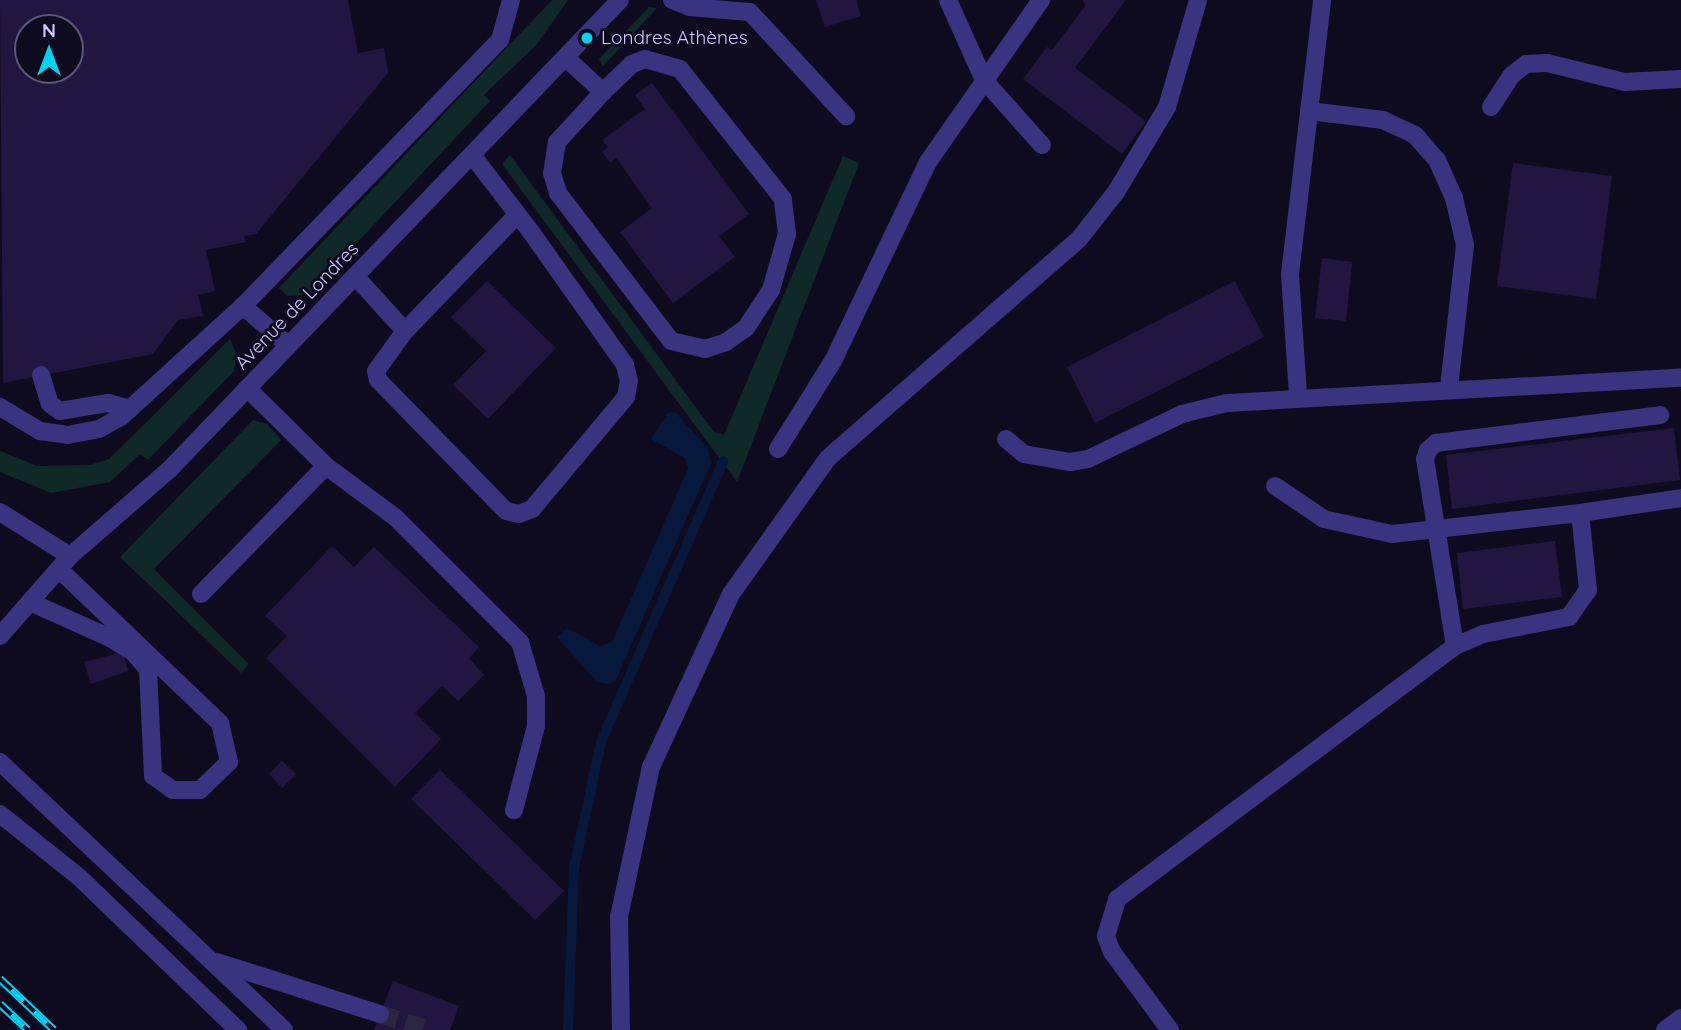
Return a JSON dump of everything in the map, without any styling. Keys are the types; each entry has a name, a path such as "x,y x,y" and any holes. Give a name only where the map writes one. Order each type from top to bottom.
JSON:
{"street":[{"path":"0,407 40,431 68,435 99,429 130,409 243,306 500,40 511,0"},
{"name":"Avenue de Londres","path":"1,631 65,562 154,485 567,60 620,0"},
{"path":"672,0 689,7 750,12 846,116"},
{"path":"948,0 984,80 1042,145"},
{"path":"778,449 833,362 928,162 1041,0"},
{"path":"621,1030 619,917 645,790 731,594 828,458 1079,239 1108,202 1167,107 1198,0"},
{"path":"1298,395 1290,274 1322,0"},
{"path":"567,60 603,92"},
{"path":"645,60 680,69 783,199 787,234 771,290 746,328 726,342 705,349 671,341 558,193 552,173 557,142 603,92 632,64 645,60"},
{"path":"1491,107 1512,75 1526,64 1547,63 1625,82 1681,79"},
{"path":"1309,111 1383,120 1416,135 1437,160 1454,198 1465,245 1449,387"},
{"path":"472,155 517,215 625,365 629,381 626,397 532,509 506,511 378,380 380,358 517,215"},
{"path":"355,276 405,331"},
{"path":"243,306 288,345"},
{"path":"41,375 50,404 60,411 108,403 130,409"},
{"path":"1006,439 1024,454 1070,462 1182,414 1298,395 1681,377"},
{"path":"247,388 326,466 395,517 520,642 534,687 536,726 514,810"},
{"path":"1455,646 1425,459 1436,443 1660,415"},
{"path":"201,594 326,466"},
{"path":"1275,486 1324,519 1392,534 1436,531 1681,498"},
{"path":"0,512 65,562 220,723 229,762 200,790 173,790 153,776 148,669 133,652 110,638 30,602"},
{"path":"1171,1030 1112,951 1107,927 1117,899 1455,646 1483,634 1569,617 1581,606 1588,590 1580,513"},
{"path":"0,762 284,1030"},
{"path":"0,814 79,877 238,1030"},
{"path":"210,960 380,1014"},
{"path":"1665,1030 1681,1018"}],"green space":[{"path":"552,0 568,0 537,44 484,95 490,101 308,295 287,296 279,288"},
{"path":"649,7 657,8 603,66 599,59"},
{"path":"510,155 714,432 724,435 843,156 859,163 737,482 502,164"},
{"path":"230,339 236,353 234,371 148,460 140,454 110,482 51,493 0,472 0,451 37,466 90,465 109,459"},
{"path":"253,420 267,424 281,440 154,569 249,664 241,673 120,557"}],"water":[{"path":"675,412 708,449 711,463 615,682 597,682 557,637 567,628 600,646 612,642 688,469 685,458 651,439 668,413"}],"building":[{"path":"0,0 348,0 358,53 384,48 388,73 256,234 244,236 246,242 206,250 215,291 198,295 203,316 178,320 153,354 3,383"},
{"path":"816,0 856,0 861,16 825,27"},
{"path":"1083,0 1126,0 1075,68 1146,121 1122,154 1023,79 1047,47 1052,50 1085,6"},
{"path":"652,83 749,214 719,236 735,257 673,303 620,232 652,208 616,158 610,163 602,152 608,147 602,140 645,109 635,95"},
{"path":"1513,163 1612,176 1596,299 1497,286"},
{"path":"1322,258 1352,262 1346,321 1315,318"},
{"path":"487,281 556,348 488,419 453,385 486,351 451,317"},
{"path":"1235,281 1264,337 1095,423 1067,367"},
{"path":"1674,428 1680,480 1452,509 1446,455"},
{"path":"1555,541 1562,597 1463,609 1457,553"},
{"path":"332,546 354,567 374,547 479,647 469,658 484,675 458,701 442,686 415,713 441,739 395,787 266,658 287,636 265,616"},
{"path":"123,652 128,671 91,684 84,662"},
{"path":"282,761 296,774 282,788 269,774"},
{"path":"440,770 564,891 535,920 411,799"},
{"path":"393,981 459,1006 450,1030 374,1030"}],"waterway":[{"path":"568,1030 574,868 601,742 723,461"}],"tunnel":[{"path":"380,1014 429,1030"}],"railway":[{"path":"0,979 54,1030"},
{"path":"0,1004 28,1030"}],"place":[{"name":"Londres Athènes","path":"587,38"}]}
